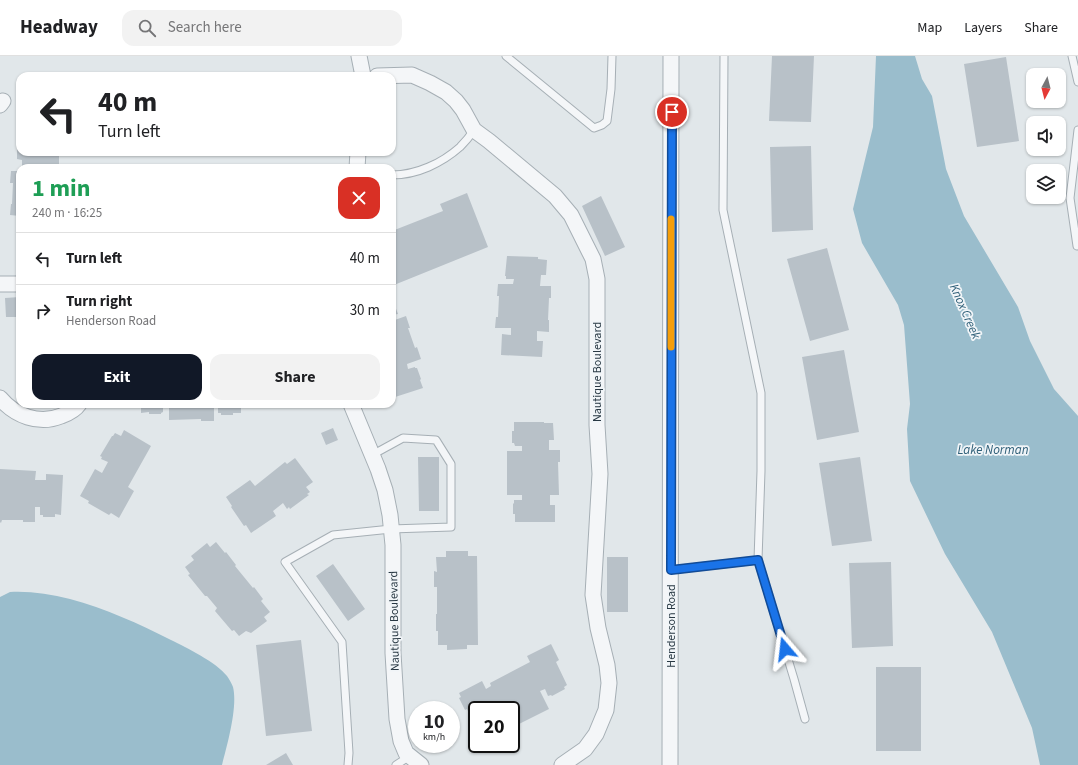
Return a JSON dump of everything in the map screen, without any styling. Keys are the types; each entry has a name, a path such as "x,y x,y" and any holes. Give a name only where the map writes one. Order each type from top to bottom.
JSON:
{"street":[{"path":"359,56 362,72"},
{"name":"Henderson Road","path":"670,765 671,56"},
{"name":"Nautique Boulevard","path":"396,75 412,75 446,92 456,101 463,110 474,130 555,196 571,214 593,259 597,279 597,425 600,474 593,596 609,683 606,710 596,734 585,749 562,765"},
{"path":"0,284 16,284"},
{"path":"0,398 9,408 31,419 45,420 58,417 71,412 75,408"},
{"name":"Nautique Boulevard","path":"353,408 385,490 392,529 394,568 393,653 397,719 401,741 406,753 415,761"}],"lane":[{"path":"506,56 594,128 607,121 611,89 612,56"},
{"path":"724,56 723,210 762,393 758,560 805,720"},
{"path":"1072,56 1078,82"},
{"path":"396,174 414,172 432,166 447,157 460,146 474,130"},
{"path":"1077,246 1070,198 1078,130"},
{"path":"348,765 349,753 342,642 285,562 333,535 392,529 451,527 451,464 436,440 403,438 372,455"},
{"path":"671,570 758,560"},
{"path":"396,765 415,761"}],"water":[{"name":"Lake Norman","path":"876,56 915,56 922,79 932,96 946,169 964,216 1018,307 1030,341 1054,389 1078,416 1078,765 1040,765 1032,728 992,632 945,554 910,481 907,429 910,404 904,325 898,305 862,243 853,209 873,127"},
{"path":"10,592 48,594 96,607 159,634 193,651 216,666 229,679 233,687 234,695 233,715 222,765 0,765 0,597"}],"building":[{"path":"772,56 814,56 811,122 769,121"},
{"path":"1006,57 1019,141 977,147 964,64"},
{"path":"811,146 813,230 772,232 770,147"},
{"path":"17,156 59,156 59,164 22,164 22,160 17,159"},
{"path":"11,171 16,171 16,216 10,215 13,183 10,183"},
{"path":"467,193 488,247 396,284 396,229 443,211 440,204"},
{"path":"601,196 625,247 605,256 582,206"},
{"path":"827,248 849,330 810,341 787,259"},
{"path":"507,256 538,257 538,259 547,260 546,275 541,275 540,286 551,286 548,320 549,332 537,331 537,341 543,341 542,357 501,355 502,334 511,335 511,328 495,328 496,317 498,317 498,284 513,284 514,279 506,279 505,276"},
{"path":"16,297 16,317 6,317 5,298"},
{"path":"406,316 410,328 408,328 415,348 417,347 421,359 407,364 408,369 415,367 417,368 423,388 396,397 396,320"},
{"path":"844,350 859,432 817,440 802,357"},
{"path":"141,408 163,408 163,412 161,414 149,414 149,412 141,413"},
{"path":"169,408 214,408 214,421 201,421 201,419 169,420"},
{"path":"218,408 241,408 241,413 233,413 233,415 221,415 221,413 218,413"},
{"path":"514,422 553,423 554,440 549,440 549,450 560,450 560,462 558,462 559,495 550,495 550,505 555,505 555,522 515,522 515,514 513,514 514,500 522,500 522,495 507,495 507,451 522,451 522,446 515,446 514,443 512,443"},
{"path":"333,428 338,440 326,445 321,433"},
{"path":"124,430 151,446 128,487 134,491 119,518 111,513 109,515 88,503 89,501 80,496 95,469 102,473 108,462 101,459 102,457 100,456 112,436 115,433 121,436"},
{"path":"418,457 439,457 439,511 419,511"},
{"path":"860,457 872,541 832,546 819,463"},
{"path":"295,458 313,482 306,487 310,492 307,494 309,495 290,509 289,507 287,509 283,503 273,511 276,516 251,533 246,525 244,526 226,497 250,480 255,486 285,462 287,464"},
{"path":"0,469 36,471 35,480 46,480 46,474 63,475 61,515 55,514 55,517 43,517 43,515 40,515 40,507 35,507 35,522 23,522 23,520 2,520 1,523"},
{"path":"216,542 225,553 226,552 236,565 235,566 253,588 254,587 263,599 261,601 270,612 264,617 267,621 251,633 246,631 239,636 234,630 232,631 215,611 217,608 188,575 190,574 185,567 194,560 191,556 207,543 210,547"},
{"path":"446,551 468,551 468,556 477,556 478,645 467,645 467,649 447,650 447,645 438,645 438,631 436,631 437,587 434,587 434,571 437,572 436,557 446,557"},
{"path":"607,557 628,557 628,612 607,612"},
{"path":"891,562 893,646 852,648 849,563"},
{"path":"333,564 365,609 348,621 316,576"},
{"path":"301,640 312,731 266,736 256,645"},
{"path":"551,644 559,660 556,662 567,685 564,687 565,689 552,696 548,696 545,689 540,691 549,709 520,724 520,701 468,701 468,711 467,709 465,710 459,698 461,697 459,693 482,681 486,689 491,686 490,683 530,662 527,656"},
{"path":"876,667 921,667 921,751 876,751"},
{"path":"286,753 293,765 266,765"}],"slow traffic":[{"path":"671,219 671,347"}],"route":[{"path":"672,112 671,570 758,560 785,649"}],"water label":[{"name":"Knox Creek","path":"966,311"}]}
